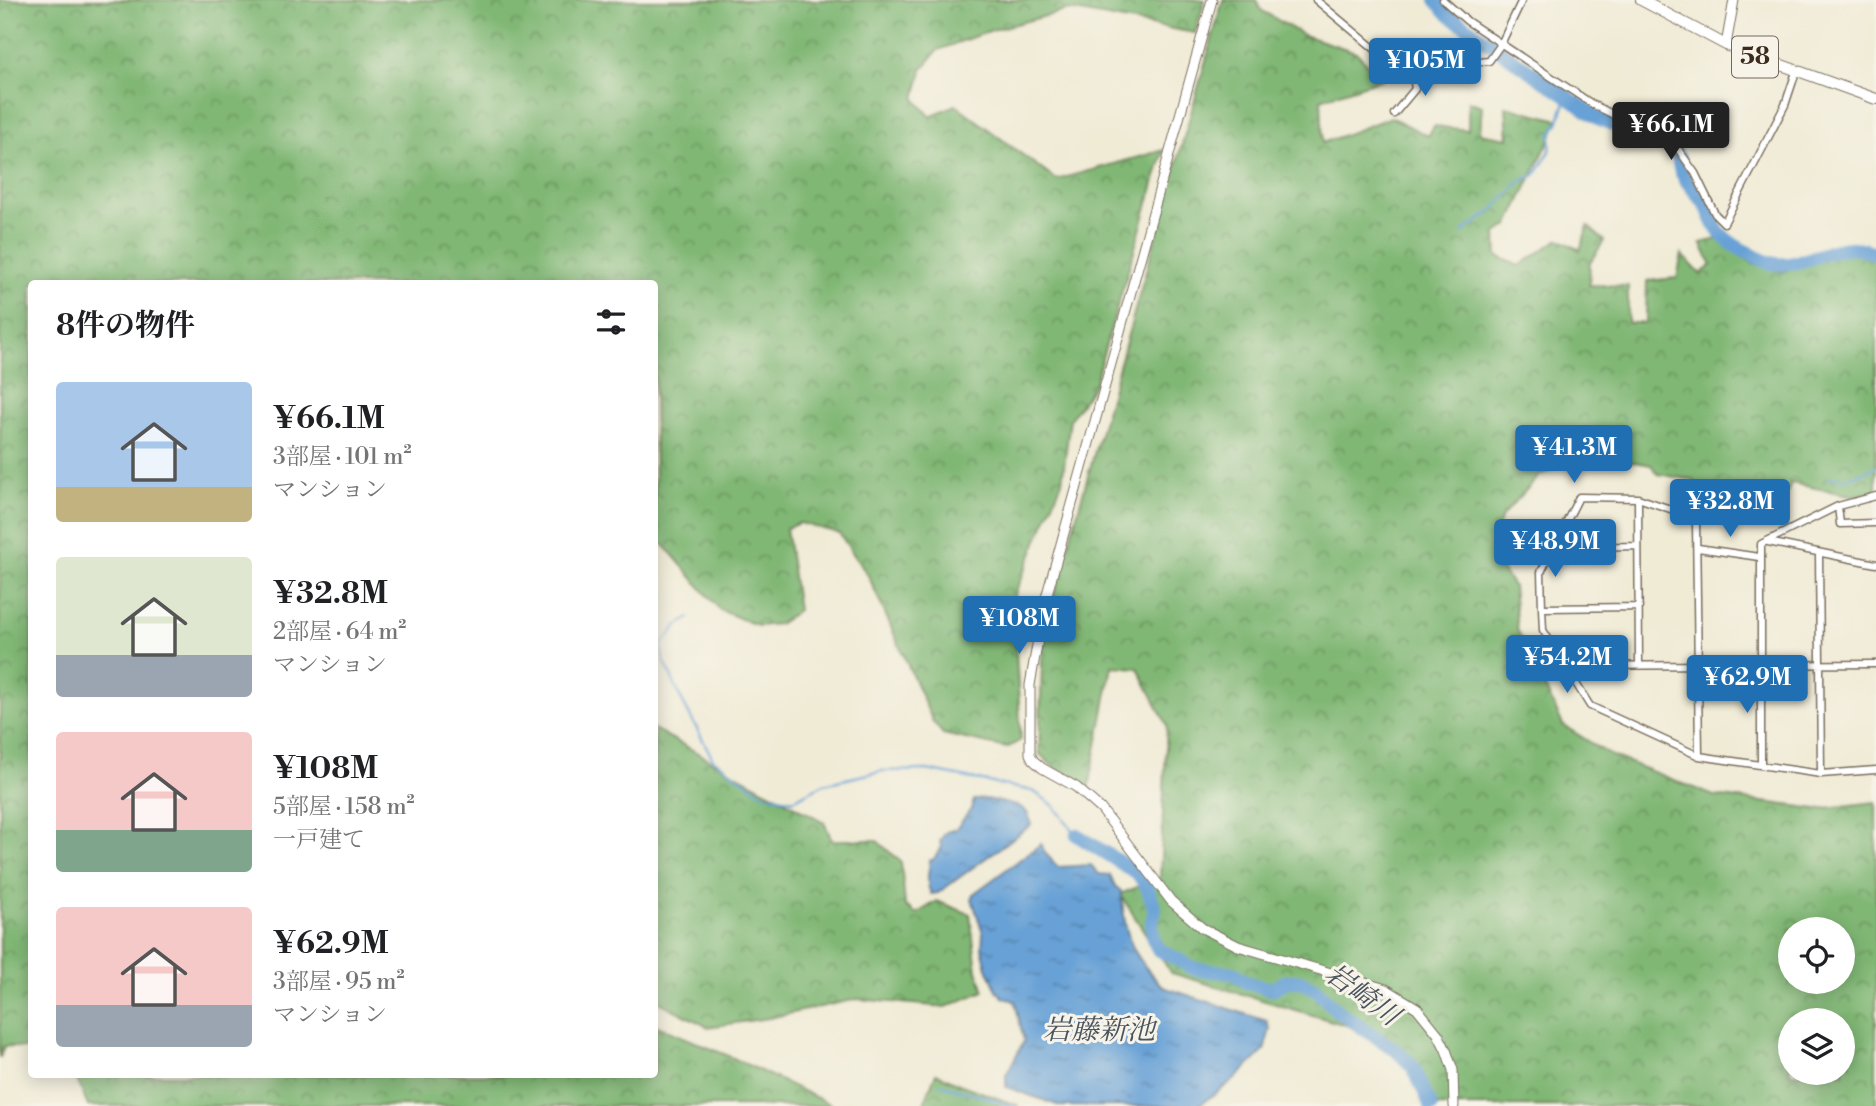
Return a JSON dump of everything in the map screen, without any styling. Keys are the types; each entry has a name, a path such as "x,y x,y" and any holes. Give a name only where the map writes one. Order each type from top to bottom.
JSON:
{"main road":[{"name":"58","path":"1641,0 1726,46 1876,99"}],"street":[{"path":"1212,0 1044,605 1030,685 1030,754 1037,765 1076,787 1101,808 1171,901 1202,928 1238,946 1386,989 1417,1008 1438,1034 1446,1050 1453,1070 1454,1106"},
{"path":"1316,0 1394,65 1412,69 1489,61 1501,44 1522,0"},
{"path":"1443,0 1501,44 1600,109 1655,131 1673,142 1695,173 1715,215 1724,223 1785,106 1796,72"},
{"path":"1726,46 1734,0"},
{"path":"1394,114 1415,89 1412,69"},
{"path":"1761,765 1760,544 1838,506 1876,496"},
{"path":"1699,756 1698,527 1694,517 1638,498 1579,498 1541,572 1543,630 1590,706 1699,756 1821,774 1876,770"},
{"path":"1638,498 1639,665"},
{"path":"1838,506 1840,524 1876,523"},
{"path":"1767,542 1876,564"},
{"path":"1552,547 1638,546"},
{"path":"1698,548 1759,557"},
{"path":"1819,553 1821,774"},
{"path":"1542,608 1639,607"},
{"path":"1566,669 1575,666 1876,664"}],"green space":[{"path":"0,0 1205,0 1195,33 1069,10 992,30 938,50 922,70 915,99 930,116 956,105 1056,180 1164,150 1094,385 1070,419 1062,482 1013,599 1021,740 1007,748 943,734 933,722 869,577 839,533 800,523 786,528 798,610 779,624 758,626 720,610 658,541 658,280 28,280 28,1049 4,1046 0,1058"},
{"path":"1223,0 1256,0 1261,10 1303,35 1356,52 1382,79 1321,99 1323,143 1391,117 1428,136 1434,126 1468,130 1468,101 1482,106 1480,133 1508,138 1506,106 1559,120 1508,226 1496,233 1497,256 1519,266 1559,239 1580,250 1588,226 1604,241 1590,262 1589,285 1628,286 1628,323 1646,323 1647,281 1677,278 1682,254 1700,274 1712,265 1701,243 1717,239 1753,263 1783,272 1854,250 1876,261 1876,491 1854,496 1791,483 1781,508 1754,522 1716,506 1693,480 1658,474 1651,465 1590,454 1540,475 1502,516 1491,553 1513,586 1517,629 1563,725 1610,755 1714,796 1818,809 1876,802 1876,1106 1425,1106 1426,1088 1420,1071 1386,1037 1171,973 1120,894 1160,878 1167,725 1138,668 1112,666 1089,788 1051,765 1039,753 1043,634"},
{"path":"658,731 824,822 832,840 876,840 901,862 905,905 916,914 937,901 970,914 977,970 984,991 946,1007 857,999 769,1018 708,1027 658,1002"},
{"path":"658,1026 731,1057 834,1106 88,1106 76,1078 658,1078"},
{"path":"936,1073 959,1084 1019,1106 923,1106"}],"water":[{"path":"988,799 1021,807 1026,811 1031,825 938,893 931,894 928,881 930,860 933,860 942,847 940,841 946,832 956,829 971,809 974,800"},
{"name":"岩藤新池","path":"1041,844 1045,853 1058,867 1091,865 1099,874 1110,875 1115,886 1121,891 1131,944 1143,964 1163,987 1267,1021 1270,1029 1264,1051 1234,1080 1198,1106 1060,1106 1006,1087 1006,1075 1024,1041 1015,1001 1004,998 997,991 987,968 982,948 983,933 972,899 973,894"}],"waterway":[{"path":"1436,0 1449,15 1598,118 1674,151 1679,158 1684,177 1705,204 1717,230 1738,248 1766,262 1785,264 1848,248 1876,254"},
{"path":"1463,232 1491,212 1521,181 1535,175 1550,151 1551,134 1558,123 1567,96"},
{"path":"1828,478 1850,478 1876,467"},
{"path":"690,618 677,626 661,646 663,658 713,759 763,794 793,800 824,784 882,771 927,770 1033,791 1053,805 1077,835"},
{"name":"岩崎川","path":"1077,835 1138,874 1147,887 1155,909 1152,922 1153,939 1158,949 1195,969 1234,973 1248,983 1272,989 1287,981 1301,981 1316,989 1336,1010 1397,1051 1413,1067 1431,1106"},
{"path":"940,1084 1014,1106"}]}
